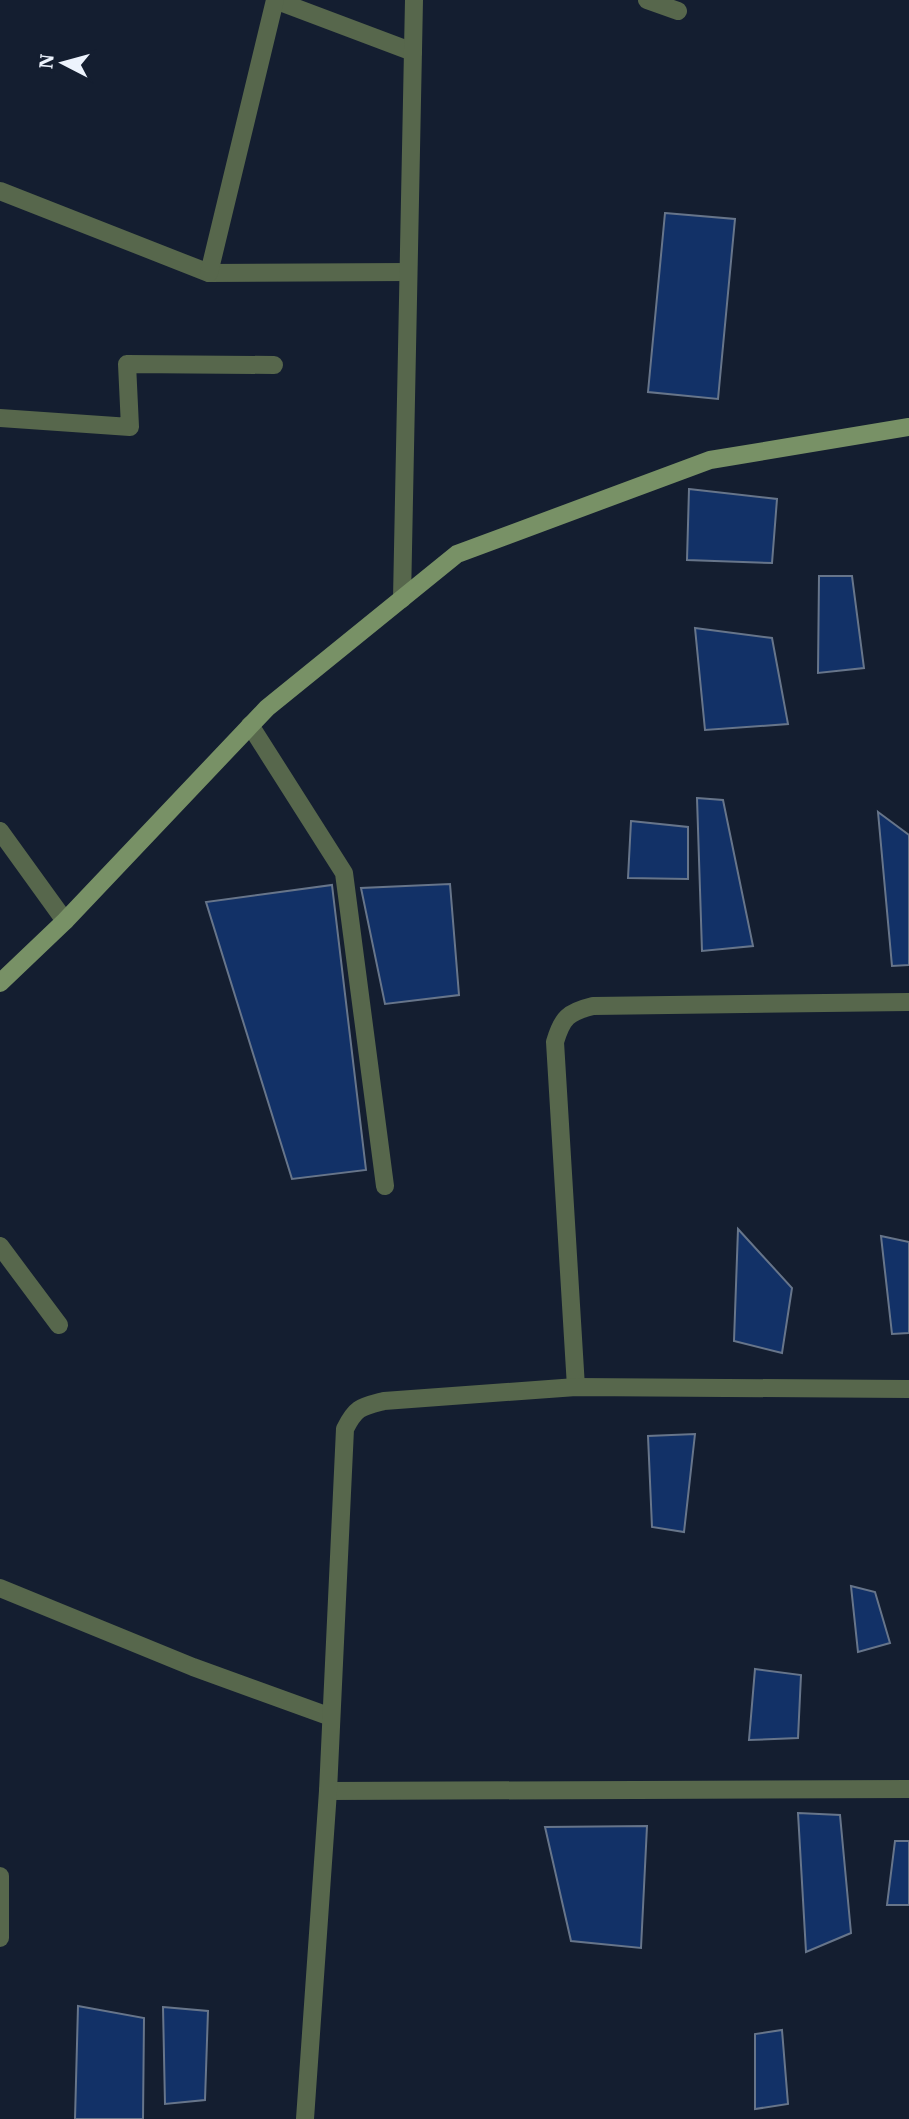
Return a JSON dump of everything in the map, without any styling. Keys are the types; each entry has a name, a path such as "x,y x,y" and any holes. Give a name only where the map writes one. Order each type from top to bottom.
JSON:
{"main road":[{"path":"0,982 65,921 267,708 457,554 710,460 909,427"}],"street":[{"path":"209,273 275,0 412,52"},
{"path":"402,599 414,0"},
{"path":"648,0 678,12"},
{"path":"0,191 209,273 408,272"},
{"path":"0,418 130,426 127,364 274,365"},
{"path":"250,725 344,873 385,1186"},
{"path":"0,831 65,921"},
{"path":"576,1387 555,1042 560,1024 575,1011 593,1006 909,1002"},
{"path":"0,1246 59,1325"},
{"path":"305,2119 328,1791 345,1429 353,1413 363,1406 384,1401 576,1387 909,1389"},
{"path":"0,1588 193,1667 331,1717"},
{"path":"328,1791 909,1789"},
{"path":"0,1875 0,1938"}],"building":[{"path":"665,213 735,219 718,399 648,392"},
{"path":"689,489 777,499 772,563 687,560"},
{"path":"819,576 852,576 864,668 818,673"},
{"path":"695,628 772,638 788,724 705,730"},
{"path":"697,798 723,800 753,946 702,951"},
{"path":"878,812 909,835 909,965 892,966"},
{"path":"631,821 688,827 688,879 628,878"},
{"path":"450,884 459,995 385,1004 361,888"},
{"path":"332,885 366,1170 292,1179 206,902"},
{"path":"738,1229 792,1288 782,1353 734,1341"},
{"path":"881,1236 909,1242 909,1333 892,1334"},
{"path":"695,1434 684,1532 652,1527 648,1436"},
{"path":"851,1586 875,1592 890,1643 858,1652"},
{"path":"755,1669 801,1675 798,1738 749,1740"},
{"path":"798,1813 840,1815 851,1933 806,1952"},
{"path":"647,1826 641,1948 571,1941 545,1827"},
{"path":"895,1841 909,1841 909,1905 887,1905"},
{"path":"78,2006 144,2018 143,2119 75,2119"},
{"path":"163,2007 208,2011 205,2100 165,2104"},
{"path":"782,2030 788,2104 755,2109 755,2034"}]}
